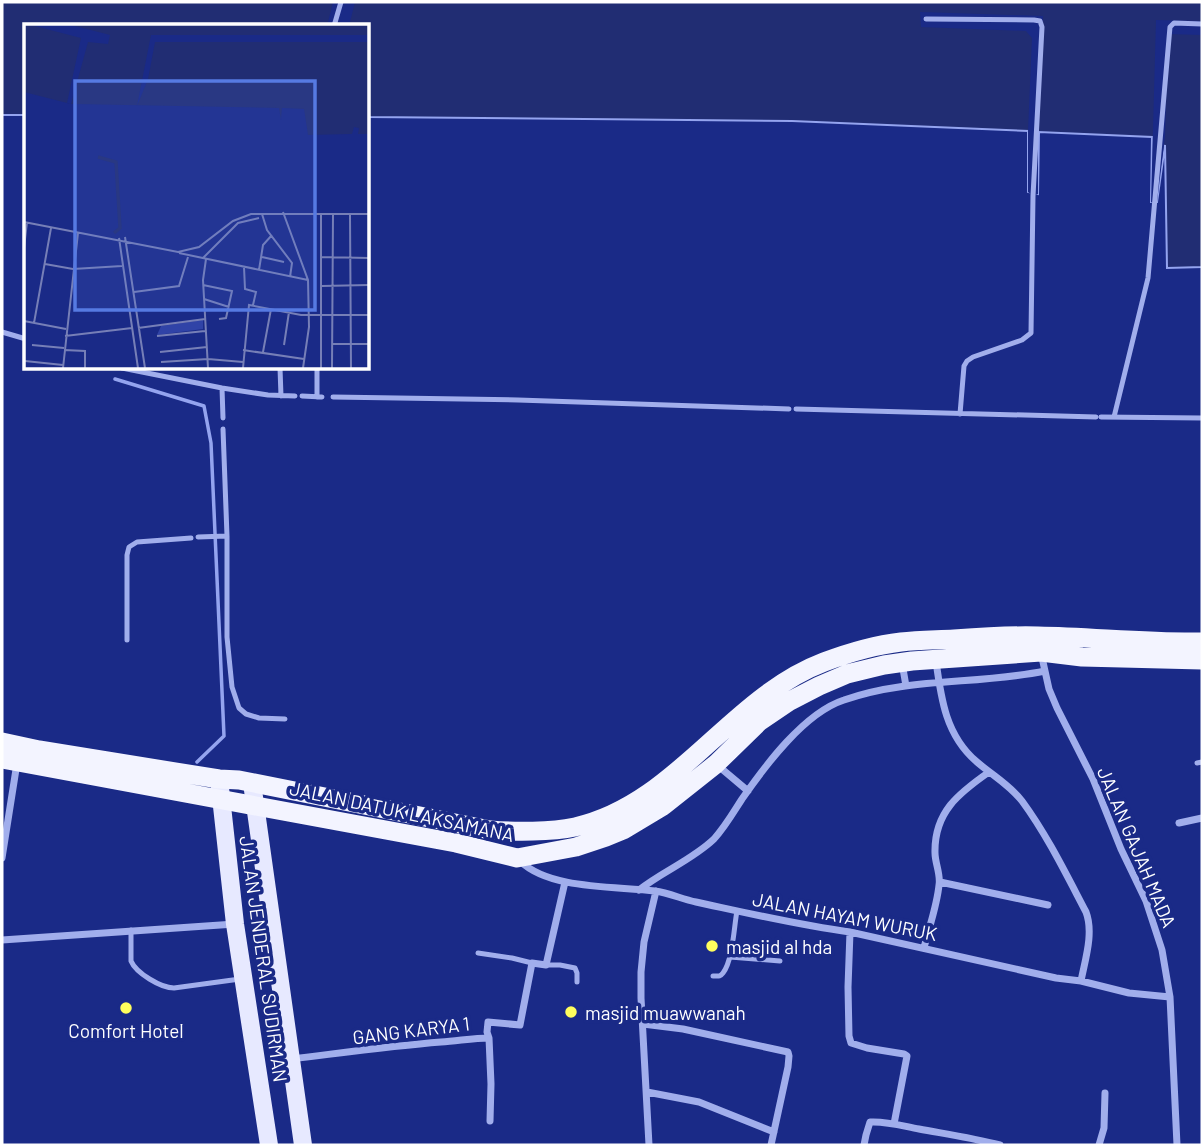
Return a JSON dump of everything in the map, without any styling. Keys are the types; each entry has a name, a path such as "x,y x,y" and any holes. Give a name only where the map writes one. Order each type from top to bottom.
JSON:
{"highway":[{"name":"JALAN DATUK LAKSAMANA","path":"9,760 255,804 456,843 517,858 576,847 623,830 663,806 716,764 760,722 790,701 847,674 902,662 936,659 973,647 1037,636 1202,642"},
{"name":"JALAN DATUK LAKSAMANA","path":"2,743 239,780 491,830 574,827 606,817 642,798 783,682 822,663 853,652 900,642 973,647 1043,662 1082,657 1202,660"}],"main road":[{"name":"JALAN JENDERAL SUDIRMAN","path":"219,779 235,924 269,1145"},
{"name":"JALAN JENDERAL SUDIRMAN","path":"252,783 303,1145"}],"street":[{"path":"936,659 945,713 954,736 961,747 1020,798 1086,912 1089,919 1088,944 1081,981"},
{"path":"902,662 906,686"},
{"path":"639,891 713,839 771,761 818,713 842,700 906,686 1016,677 1043,662"},
{"name":"JALAN GAJAH MADA","path":"1043,662 1056,708 1093,779 1121,849 1146,901 1162,950 1170,996 1177,1145"},
{"path":"2,858 9,760"},
{"path":"716,764 748,791"},
{"path":"924,948 940,881 935,844 941,820 952,802 989,772"},
{"path":"1179,823 1202,818"},
{"name":"JALAN HAYAM WURUK","path":"517,858 534,872 565,882 656,891 737,911 850,932 1129,993 1170,996"},
{"path":"940,881 1048,905"},
{"path":"532,963 546,965 565,882"},
{"path":"649,1145 641,972 644,942 656,891"},
{"path":"2,940 235,924"},
{"path":"850,932 848,987 851,1043 907,1056 894,1124"},
{"name":"GANG KARYA 1","path":"291,1059 474,1037 489,1038 488,1022 521,1024 532,963"},
{"path":"643,1024 683,1029 788,1052 788,1067 771,1145"},
{"path":"489,1038 490,1121"},
{"path":"647,1092 699,1102 774,1132"},
{"path":"1100,1145 1104,1128 1105,1093"},
{"path":"864,1145 870,1122 894,1124 999,1145"}],"lane":[{"path":"335,24 341,2"},
{"path":"926,19 1034,20 1040,22 1042,27 1033,196 1031,333 1022,340 967,360 964,366 960,414"},
{"path":"1114,417 1148,278 1170,27 1174,23 1202,24"},
{"path":"2,332 24,338"},
{"path":"127,369 222,388 281,396 319,397 317,369"},
{"path":"281,369 281,396"},
{"path":"222,388 223,418"},
{"path":"333,397 1202,418"},
{"path":"223,429 227,637 234,697 239,708 246,714 259,718 285,719"},
{"path":"127,640 129,547 137,542 224,536"},
{"path":"713,976 723,973 730,957 737,911"},
{"path":"131,930 132,965 135,970 165,987 243,978"},
{"path":"478,953 532,963"},
{"path":"730,957 780,961"},
{"path":"546,965 575,968 577,982"}],"shaded area":[{"path":"2,2 1202,2 1202,267 1167,268 1165,145 1157,202 1151,202 1152,137 1039,132 1038,194 1028,192 1028,131 792,121 369,117 369,24 24,24 24,115 2,115"}],"pier":[{"path":"333,2 355,2 350,24 328,24"},
{"path":"920,12 1043,16 1038,194 1033,196 1028,192 1032,38 1026,31 921,27"},
{"path":"1156,20 1202,21 1202,35 1168,34 1165,137 1157,202 1154,204 1151,202"}],"waterway":[{"path":"115,379 204,406 211,443 224,736 197,762"}],"place":[{"name":"masjid al hda","path":"712,946"},
{"name":"Comfort Hotel","path":"126,1008"},
{"name":"masjid muawwanah","path":"571,1012"}]}
